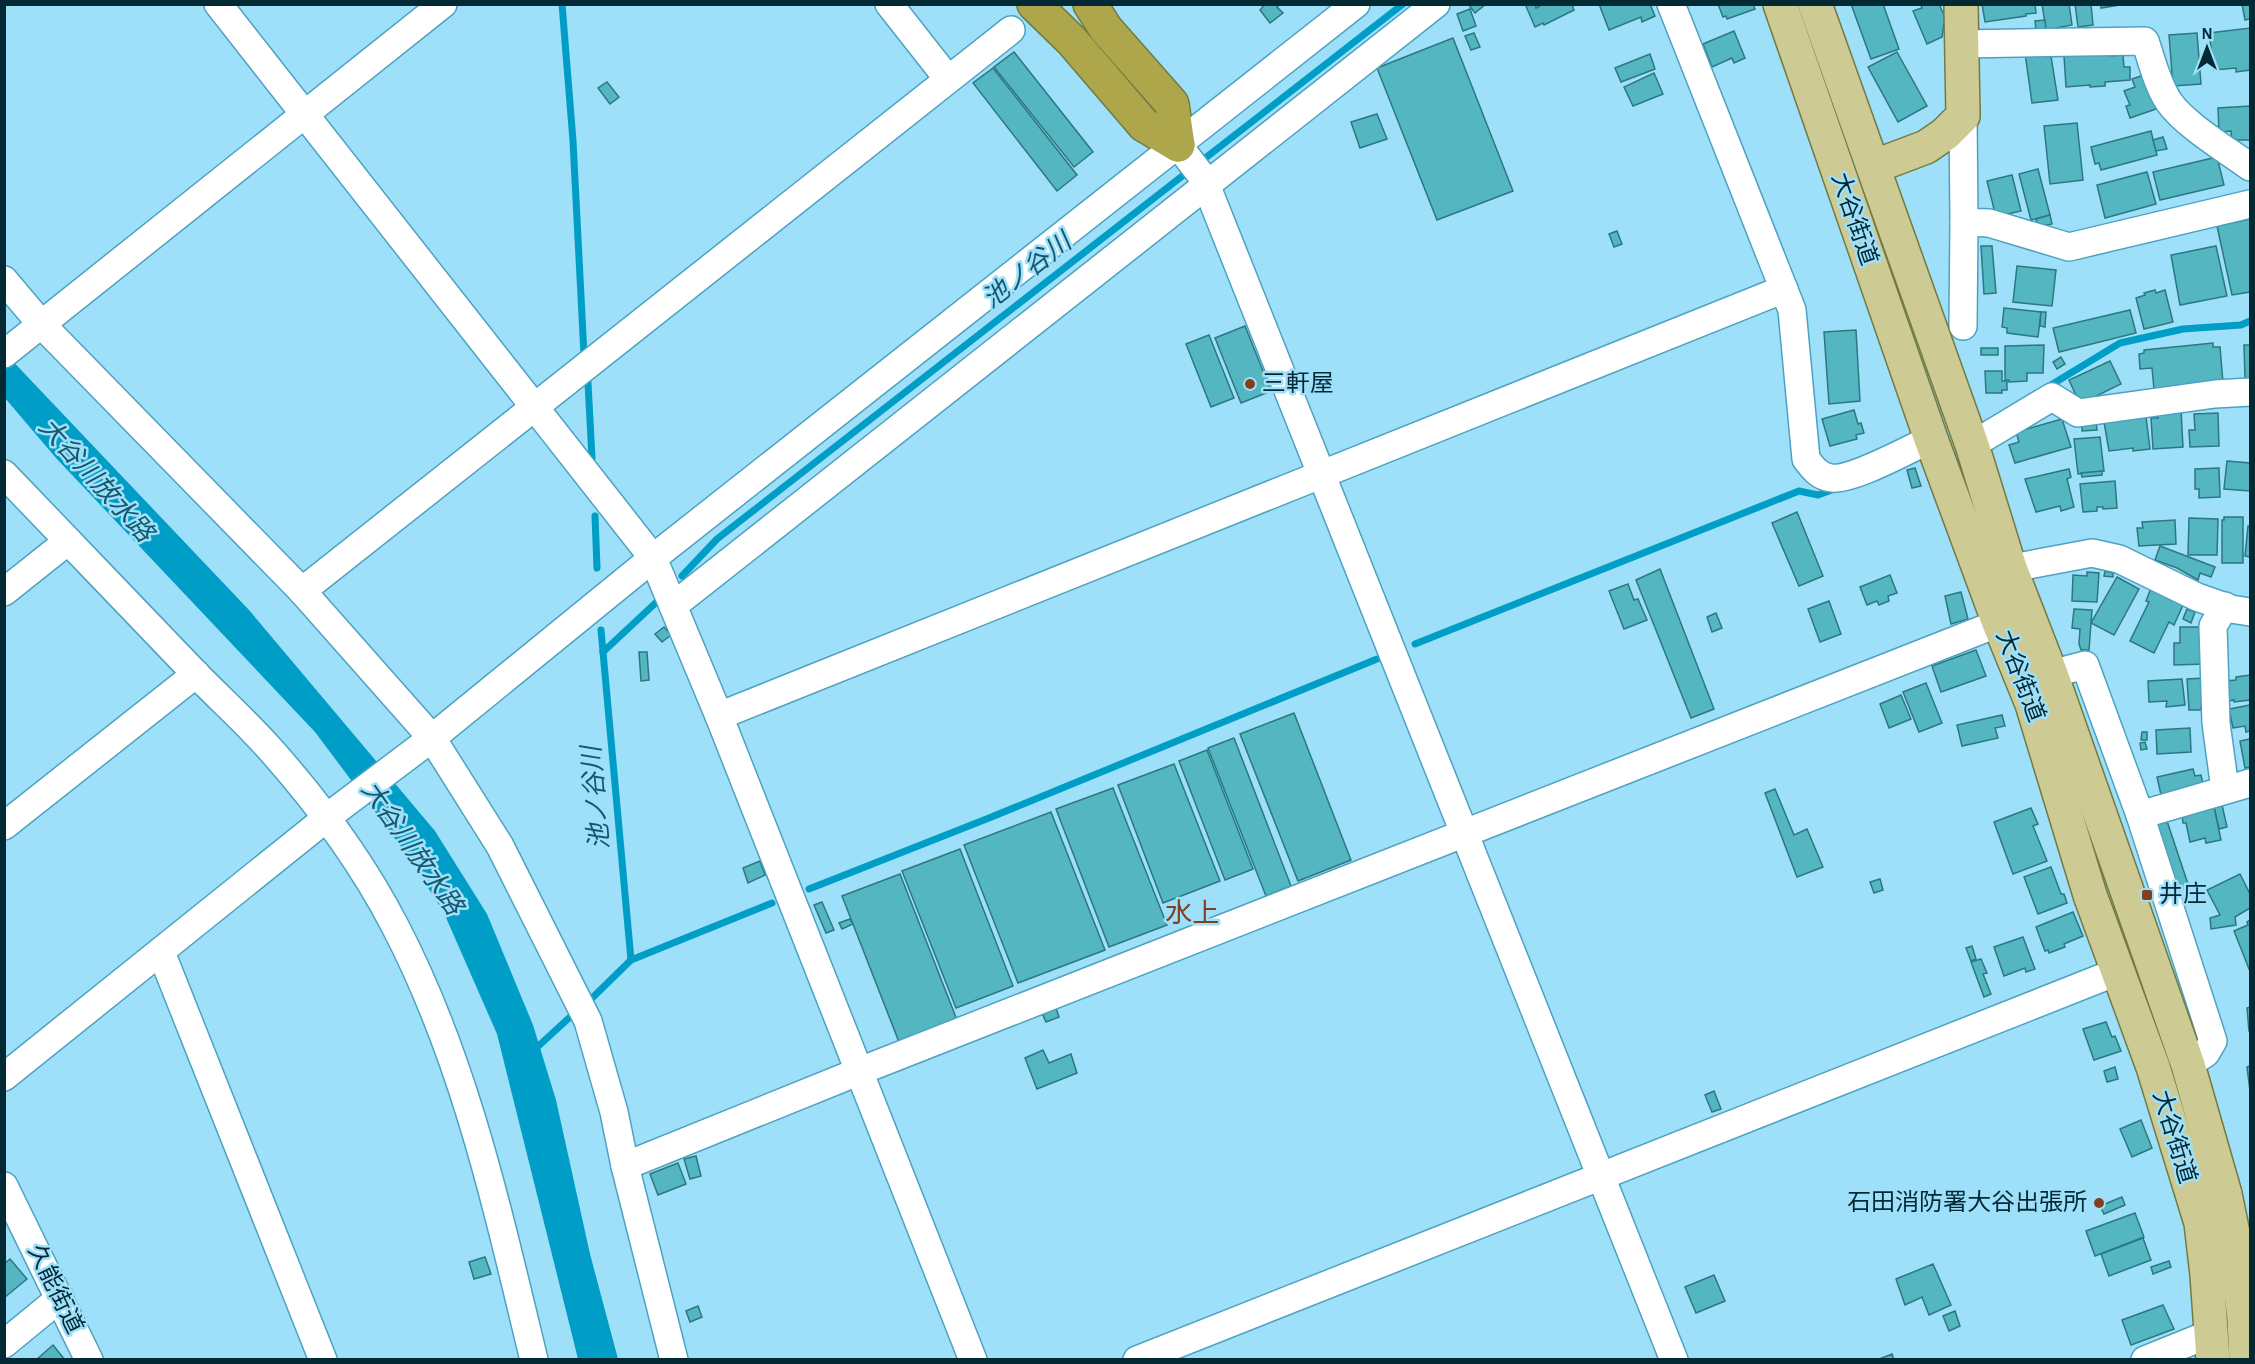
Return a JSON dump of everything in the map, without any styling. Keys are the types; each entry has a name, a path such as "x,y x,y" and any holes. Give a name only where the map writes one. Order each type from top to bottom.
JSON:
{"highway":[{"path":"1034,4 1072,41 1144,125 1193,166"},
{"path":"1090,4 1106,29 1172,104 1193,166"}],"main road":[{"name":"大谷街道","path":"1780,4 1931,439 1995,571 2051,674 2188,1065 2225,1194 2230,1245 2244,1318 2246,1359"},
{"name":"大谷街道","path":"1815,4 1972,445 1995,571 1999,623 2032,704 2090,895 2153,1066 2200,1223 2230,1245"},
{"path":"1961,4 1963,116"},
{"name":"大谷街道","path":"1873,167 1926,147 1946,134 1963,116"},
{"name":"大谷街道","path":"2212,1346 2230,1245"}],"street":[{"path":"218,4 653,558 719,716 973,1359"},
{"path":"4,354 443,4"},
{"path":"889,4 948,79"},
{"path":"673,606 1193,166 1356,4"},
{"path":"4,1077 330,815 432,738 653,558 1193,166 1436,4"},
{"path":"1671,4 1792,310 1806,459 1816,473 1831,478 1848,476 1931,439"},
{"path":"302,591 1011,30"},
{"path":"1962,44 2145,41 2169,102 2181,116 2250,167"},
{"path":"1963,116 1963,326"},
{"path":"1193,166 1323,474 1674,1359"},
{"path":"1964,222 1989,223 2069,247 2250,204"},
{"path":"4,280 42,325 302,591 432,738 500,846 588,1021 614,1112 625,1166 674,1359"},
{"path":"719,716 1784,289"},
{"path":"1972,445 2052,397 2078,413 2215,394 2250,392"},
{"path":"4,474 269,748 330,815 394,924 422,981 453,1059 493,1193 534,1359"},
{"path":"4,592 68,541"},
{"path":"1995,571 2092,553 2119,559 2197,597 2238,609"},
{"path":"2140,814 2238,786 2216,723 2213,626 2238,609"},
{"path":"625,1166 860,1071 1999,623"},
{"path":"2051,674 2085,665 2140,814 2213,1041 2206,1053 2188,1065"},
{"path":"4,826 196,674"},
{"path":"160,952 323,1359"},
{"path":"1137,1359 2119,971"},
{"name":"久能街道","path":"4,1186 89,1359"},
{"path":"4,1344 60,1298"},
{"path":"2145,1359 2212,1346"}],"water":[{"name":"大谷川放水路","path":"4,352 249,610 435,831 487,914 533,1025 556,1100 590,1254 618,1359 578,1359 497,1034 444,913 408,856 315,732 56,458 5,398"}],"building":[{"path":"1265,4 1281,4 1277,7 1283,13 1270,23 1260,10"},
{"path":"1468,4 1486,4 1475,13"},
{"path":"1525,4 1535,4 1536,8 1543,4 1572,4 1574,10 1535,27"},
{"path":"1599,4 1650,4 1655,16 1642,22 1641,17 1609,30"},
{"path":"1718,4 1753,4 1755,9 1727,19 1726,16 1723,17"},
{"path":"1851,4 1883,4 1899,49 1871,59"},
{"path":"1939,4 1945,17 1942,37 1927,44 1913,11 1922,8 1921,5"},
{"path":"1982,4 2035,4 2036,13 1985,22"},
{"path":"2042,4 2069,4 2072,25 2046,30"},
{"path":"2075,4 2091,4 2093,25 2078,27"},
{"path":"2101,4 2126,4 2101,8"},
{"path":"2242,4 2250,4 2250,19 2245,20"},
{"path":"1470,9 1476,26 1463,31 1457,14"},
{"path":"2045,20 2046,30 2036,31 2035,21"},
{"path":"2250,28 2250,70 2236,72 2236,68 2214,70 2209,33"},
{"path":"1734,31 1745,58 1734,63 1732,58 1712,67 1703,44"},
{"path":"1474,33 1480,47 1471,50 1465,36"},
{"path":"2197,33 2201,84 2173,86 2169,35"},
{"path":"1453,38 1513,191 1437,220 1377,68"},
{"path":"2110,46 2111,56 2123,55 2124,67 2130,67 2130,80 2105,82 2105,86 2066,87 2064,56 2086,54"},
{"path":"2050,50 2058,100 2032,103 2025,53"},
{"path":"1014,52 1093,152 1074,167 994,67"},
{"path":"1897,52 1927,106 1898,122 1868,67"},
{"path":"1650,54 1655,69 1621,82 1615,68"},
{"path":"993,68 1077,175 1057,191 973,83"},
{"path":"1654,73 1663,94 1633,106 1624,87"},
{"path":"2144,75 2156,109 2130,118 2126,106 2130,105 2124,91 2135,87 2132,79"},
{"path":"607,82 619,97 610,104 598,88"},
{"path":"2250,106 2250,140 2232,140 2231,131 2219,132 2218,108"},
{"path":"1377,114 1387,139 1360,148 1351,122"},
{"path":"2077,123 2083,180 2050,184 2044,126"},
{"path":"2151,131 2157,155 2101,170 2099,163 2095,164 2091,147"},
{"path":"2163,137 2167,149 2156,151 2153,140"},
{"path":"2217,157 2224,185 2160,200 2153,172"},
{"path":"2038,169 2050,215 2031,220 2019,174"},
{"path":"2147,172 2156,204 2105,218 2097,185"},
{"path":"2012,175 2021,211 2003,215 1995,213 1987,181"},
{"path":"2050,215 2052,224 2038,227 2036,219"},
{"path":"2250,219 2250,292 2232,295 2217,226"},
{"path":"1617,231 1622,244 1614,247 1609,234"},
{"path":"1981,246 1992,246 1996,293 1984,294"},
{"path":"2216,246 2227,296 2180,305 2171,255"},
{"path":"2017,266 2056,270 2052,306 2013,302"},
{"path":"2155,290 2156,293 2165,290 2173,322 2144,329 2136,298"},
{"path":"2004,308 2041,312 2038,337 2007,333 2007,328 2002,327"},
{"path":"2130,310 2136,333 2059,352 2053,328"},
{"path":"2041,312 2046,312 2045,327 2040,326"},
{"path":"1245,326 1271,391 1241,403 1215,338"},
{"path":"1856,330 1860,401 1829,404 1824,332"},
{"path":"1209,335 1234,398 1211,407 1186,344"},
{"path":"2213,343 2213,347 2220,347 2223,383 2154,389 2152,368 2140,369 2139,354 2144,353 2144,350"},
{"path":"2044,345 2043,373 2027,373 2027,381 2009,382 2005,380 2005,346"},
{"path":"2244,345 2250,345 2250,378 2245,378"},
{"path":"1981,348 1998,348 1998,355 1981,355"},
{"path":"2061,357 2065,364 2057,369 2053,362"},
{"path":"2110,361 2121,384 2080,404 2069,380"},
{"path":"1985,371 2002,371 2002,381 2007,381 2007,390 2002,390 2002,393 1986,393"},
{"path":"2157,409 2181,410 2183,447 2153,449 2151,418 2158,418"},
{"path":"1854,410 1858,424 1861,423 1864,433 1856,435 1857,439 1830,446 1822,419"},
{"path":"2218,413 2219,446 2190,447 2189,430 2195,430 2194,414"},
{"path":"2146,417 2150,449 2133,451 2133,448 2109,451 2104,422"},
{"path":"2062,419 2071,447 2015,463 2009,445 2019,442 2016,432"},
{"path":"2096,422 2097,430 2082,431 2082,424"},
{"path":"2100,437 2104,471 2078,474 2074,439"},
{"path":"2227,461 2250,463 2250,491 2224,489"},
{"path":"1915,468 1921,486 1912,488 1907,470"},
{"path":"2219,468 2220,497 2199,498 2199,489 2195,489 2195,469"},
{"path":"2069,469 2071,477 2067,479 2074,507 2061,511 2060,506 2036,512 2025,479"},
{"path":"2102,471 2102,475 2082,477 2081,473"},
{"path":"2115,481 2117,508 2097,507 2097,511 2083,512 2080,484"},
{"path":"1797,512 1823,576 1799,586 1772,523"},
{"path":"2224,517 2243,517 2243,563 2222,563 2222,520"},
{"path":"2189,518 2218,519 2217,555 2188,555"},
{"path":"2175,520 2176,544 2139,546 2137,528 2143,528 2142,522"},
{"path":"2248,526 2250,526 2250,557 2245,556"},
{"path":"2160,546 2215,567 2211,577 2200,573 2198,580 2177,568 2155,560"},
{"path":"1660,569 1714,709 1691,718 1636,580"},
{"path":"2105,571 2113,573 2113,577 2104,576"},
{"path":"2087,572 2099,573 2097,602 2072,601 2073,575 2087,576"},
{"path":"1890,575 1897,593 1888,596 1889,601 1879,605 1877,601 1867,605 1860,587"},
{"path":"2117,577 2139,589 2114,635 2091,623"},
{"path":"1628,584 1634,600 1638,599 1647,620 1624,629 1609,591"},
{"path":"2151,588 2183,605 2174,625 2169,622 2154,653 2130,641 2149,602 2146,601"},
{"path":"1961,592 1968,619 1951,624 1945,596"},
{"path":"1829,601 1841,634 1820,642 1808,609"},
{"path":"2074,609 2092,610 2089,650 2081,650 2080,629 2072,628"},
{"path":"2187,609 2195,612 2191,623 2183,619"},
{"path":"1716,613 1722,628 1712,632 1707,617"},
{"path":"664,627 671,635 662,642 655,634"},
{"path":"2180,627 2204,627 2205,664 2174,665 2174,643 2180,643"},
{"path":"1976,650 1986,676 1941,692 1932,666"},
{"path":"639,652 647,652 649,680 641,681"},
{"path":"2250,675 2250,700 2228,701 2226,681"},
{"path":"2205,678 2207,706 2201,707 2201,710 2189,710 2187,679"},
{"path":"2182,679 2185,705 2166,707 2167,701 2149,702 2148,681"},
{"path":"1926,683 1942,723 1919,732 1903,692"},
{"path":"1901,695 1911,719 1889,728 1880,704"},
{"path":"2250,705 2250,731 2246,732 2245,726 2233,728 2229,709"},
{"path":"1294,713 1351,860 1298,881 1240,734"},
{"path":"2002,715 2005,726 1995,728 1998,738 1962,746 1957,725"},
{"path":"2190,728 2191,752 2157,754 2156,730"},
{"path":"2142,732 2147,732 2147,740 2141,740"},
{"path":"1234,738 1291,886 1266,896 1208,748"},
{"path":"2250,739 2250,767 2245,768 2240,741"},
{"path":"2145,742 2147,749 2141,750 2140,743"},
{"path":"1207,750 1253,869 1225,880 1179,761"},
{"path":"1174,764 1220,881 1163,903 1118,785"},
{"path":"2193,769 2195,776 2201,775 2204,789 2162,799 2157,777"},
{"path":"1113,788 1167,925 1109,947 1056,809"},
{"path":"1775,789 1794,835 1807,829 1823,867 1797,877 1765,793"},
{"path":"2222,805 2227,827 2219,829 2214,807"},
{"path":"2214,807 2221,840 2206,843 2205,838 2190,842 2182,814"},
{"path":"2031,808 2038,824 2033,826 2047,861 2013,874 1994,822"},
{"path":"1051,812 1105,950 1018,983 964,845"},
{"path":"2166,818 2189,887 2175,891 2152,823"},
{"path":"960,849 1013,986 956,1008 902,871"},
{"path":"760,861 765,875 748,883 743,868"},
{"path":"2051,867 2061,894 2064,894 2067,903 2038,914 2024,877"},
{"path":"900,874 957,1020 899,1042 842,896"},
{"path":"2240,874 2250,894 2250,908 2235,917 2236,925 2211,929 2210,918 2220,915 2207,890"},
{"path":"1880,879 1883,890 1874,893 1870,882"},
{"path":"822,902 834,930 826,933 814,905"},
{"path":"2073,912 2083,936 2064,944 2065,947 2049,953 2048,950 2045,951 2036,927"},
{"path":"850,919 853,924 842,929 839,923"},
{"path":"2250,920 2249,969 2234,931 2248,925 2247,922"},
{"path":"2023,937 2035,969 2026,972 2025,968 2004,976 1994,947"},
{"path":"1972,946 1976,959 1971,961 1966,948"},
{"path":"1981,959 1987,973 1983,974 1991,994 1984,997 1971,962"},
{"path":"2250,1007 2250,1031 2249,1031 2247,1008"},
{"path":"1056,1008 1059,1017 1046,1022 1042,1013"},
{"path":"2106,1022 2121,1051 2094,1060 2083,1029"},
{"path":"1043,1050 1049,1063 1071,1054 1077,1073 1037,1089 1025,1058"},
{"path":"2250,1066 2250,1091 2247,1067"},
{"path":"2115,1067 2118,1079 2107,1082 2104,1071"},
{"path":"1714,1091 1721,1109 1712,1112 1705,1095"},
{"path":"2141,1120 2152,1148 2132,1157 2120,1129"},
{"path":"696,1156 701,1176 690,1179 684,1159"},
{"path":"678,1163 686,1184 658,1195 650,1174"},
{"path":"2122,1197 2125,1205 2104,1214 2100,1206"},
{"path":"2135,1213 2144,1237 2095,1256 2086,1231"},
{"path":"2143,1238 2151,1260 2109,1276 2101,1254"},
{"path":"485,1257 491,1274 474,1279 469,1262"},
{"path":"10,1259 27,1279 4,1298 4,1264"},
{"path":"2169,1261 2171,1267 2153,1274 2151,1267"},
{"path":"1933,1264 1951,1305 1929,1315 1922,1297 1905,1305 1896,1279"},
{"path":"1714,1275 1725,1301 1696,1313 1685,1287"},
{"path":"2163,1305 2174,1329 2131,1345 2122,1320"},
{"path":"698,1306 702,1317 690,1322 686,1311"},
{"path":"1955,1311 1960,1326 1949,1331 1943,1316"},
{"path":"53,1345 65,1360 36,1360"},
{"path":"1892,1354 1894,1360 1879,1360 1879,1359"}],"waterway":[{"path":"562,4 573,141 584,355"},
{"name":"池ノ谷川","path":"1199,163 1403,4"},
{"name":"池ノ谷川","path":"682,576 717,539 1190,170"},
{"path":"2046,388 2120,343 2183,329 2241,325 2250,321"},
{"path":"588,383 592,458"},
{"path":"1415,644 1799,491 1818,495 1837,488"},
{"path":"595,516 597,568"},
{"name":"池ノ谷川","path":"603,652 663,596"},
{"name":"池ノ谷川","path":"601,630 631,960"},
{"path":"809,889 1377,659"},
{"path":"586,1004 631,960 772,903"},
{"name":"池ノ谷川","path":"533,1051 569,1018"}],"place":[{"name":"三軒屋","path":"1250,384"},
{"name":"井庄","path":"2147,895"},
{"name":"石田消防署大谷出張所","path":"2099,1203"}],"district":[{"name":"水上","path":"1192,913"}]}
